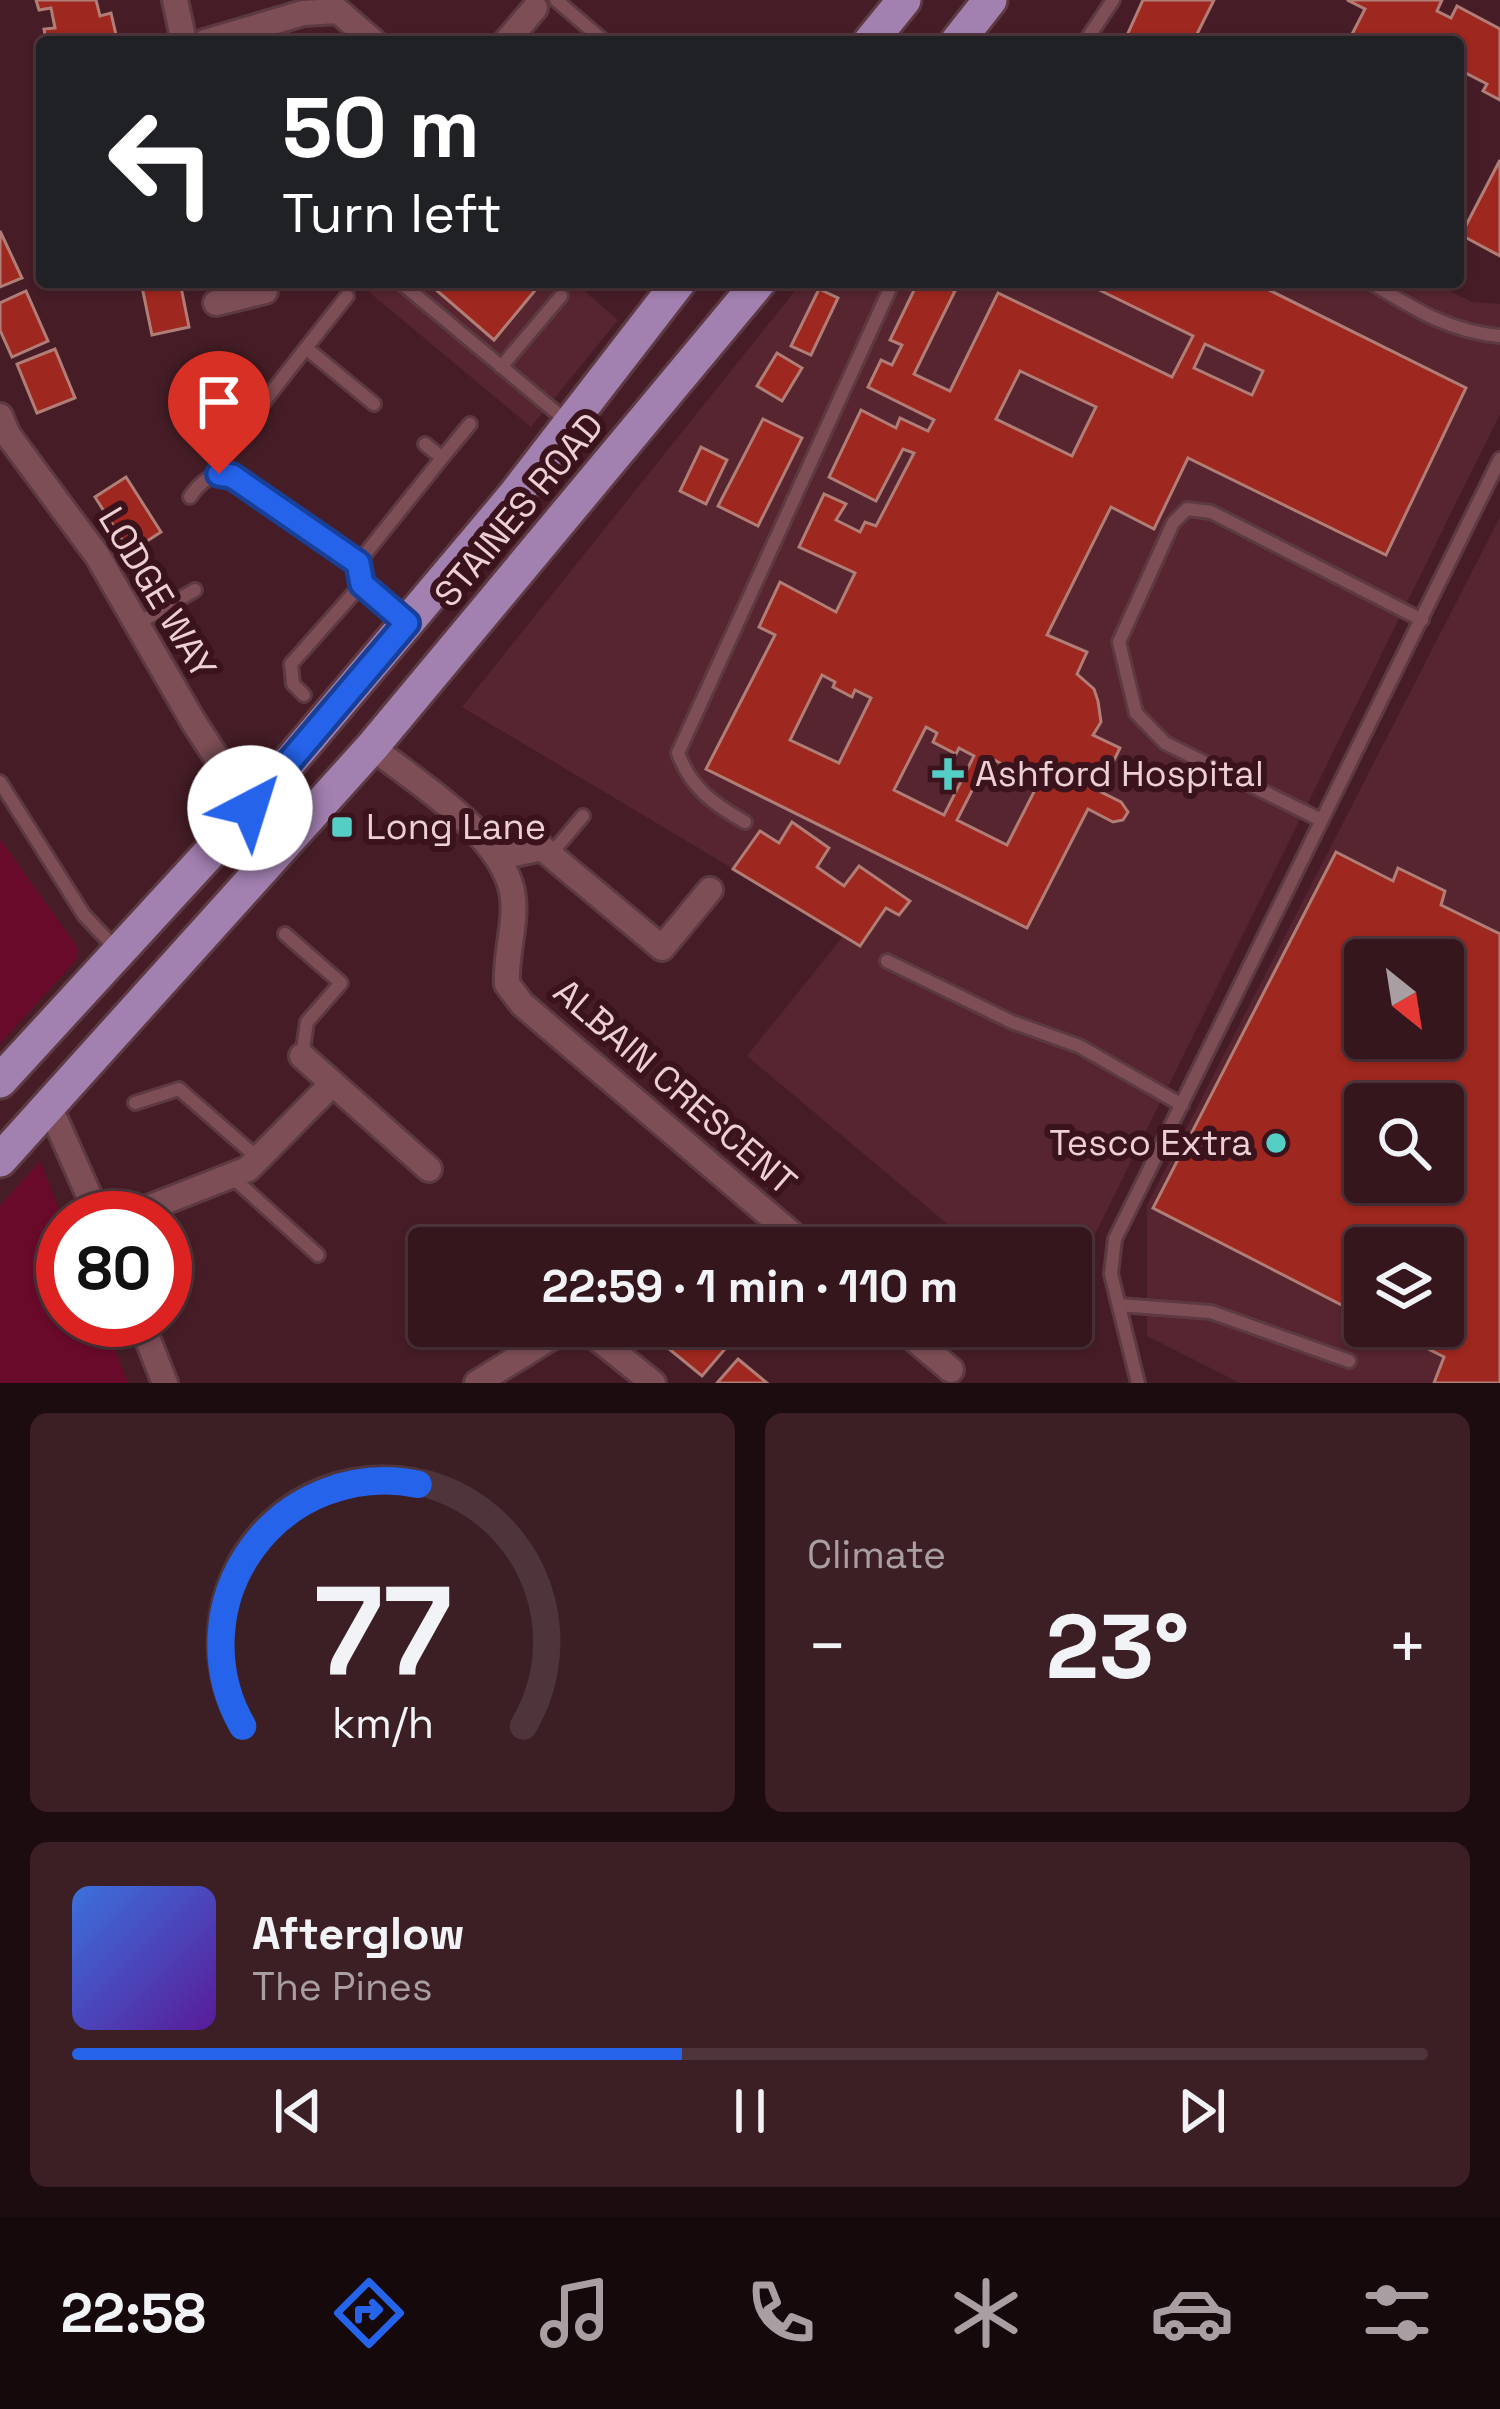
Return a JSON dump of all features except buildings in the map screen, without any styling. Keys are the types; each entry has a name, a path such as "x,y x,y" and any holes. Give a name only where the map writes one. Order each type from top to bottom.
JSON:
{"highway":[{"path":"875,36 904,0"},
{"path":"962,36 990,0"},
{"name":"STAINES ROAD","path":"0,1081 250,808 570,424 674,288"},
{"name":"STAINES ROAD","path":"0,1160 372,748 754,288"}],"street":[{"path":"176,0 183,36"},
{"path":"512,36 545,4"},
{"path":"225,36 303,13 338,11 367,36"},
{"name":"LODGE WAY","path":"0,416 8,435 97,555 193,721 250,808"},
{"path":"372,748 500,857 542,848 662,947 710,890"},
{"name":"ALBAIN CRESCENT","path":"500,857 513,895 507,984 522,1004 783,1227"},
{"path":"302,1056 429,1169"},
{"path":"190,1191 248,1169 332,1084"},
{"path":"46,1110 87,1191"},
{"path":"477,1383 572,1329 597,1338 653,1383"},
{"path":"151,1347 165,1383"},
{"path":"924,1347 951,1370"}],"lane":[{"path":"1089,36 1113,0"},
{"path":"545,4 595,36"},
{"path":"407,288 570,424"},
{"path":"745,822 713,804 687,777 678,753 889,288"},
{"path":"1380,288 1430,319 1468,334 1500,336"},
{"path":"236,440 347,296"},
{"path":"501,367 561,296"},
{"path":"306,348 374,404"},
{"path":"358,563 470,424"},
{"path":"424,444 442,458"},
{"path":"1138,1383 1111,1274 1115,1239 1500,459"},
{"path":"190,497 201,481 219,474 232,476 358,563 362,584 407,623"},
{"path":"1321,820 1165,743 1136,713 1119,642 1173,523 1187,509 1211,512 1422,620"},
{"path":"304,695 293,684 291,664 362,584"},
{"path":"137,624 195,590"},
{"path":"0,782 84,915 118,951"},
{"path":"551,854 583,816"},
{"path":"285,934 341,983 307,1022 302,1056"},
{"path":"887,961 1012,1022 1079,1046 1182,1105"},
{"path":"135,1103 179,1089 259,1159"},
{"path":"230,1175 318,1255"},
{"path":"1118,1305 1211,1312 1349,1361"}],"shaded area":[{"path":"364,288 581,288 618,320 531,427"},
{"name":"Ashford Hospital","path":"797,288 1444,288 1472,302 1500,304 1500,414 1092,1240 1092,1227 951,1227 747,1056 844,935 462,707"},
{"path":"1500,517 1500,1383 1240,1383 1147,1336 1147,1205"},
{"path":"0,839 77,946 77,959 0,1044"},
{"path":"40,1161 52,1191 36,1191 36,1347 114,1347 128,1383 0,1383 0,1206"}],"place":[{"name":"Ashford Hospital","path":"948,774"},
{"name":"Long Lane","path":"342,827"},
{"name":"Tesco Extra","path":"1276,1143"}],"route":[{"path":"219,474 232,476 358,563 362,584 407,623 250,808"}]}
